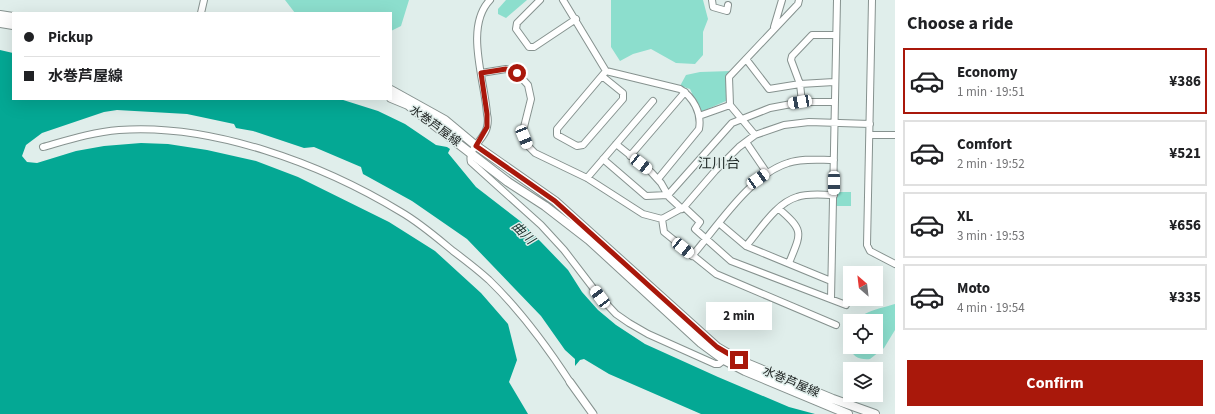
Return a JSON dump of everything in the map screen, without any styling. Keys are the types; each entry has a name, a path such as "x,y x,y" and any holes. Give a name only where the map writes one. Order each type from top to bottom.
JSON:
{"main road":[{"path":"0,15 12,17"},
{"path":"0,23 12,25"},
{"name":"水巻芦屋線","path":"392,91 445,120 508,182 545,206 589,240 701,343 724,360 745,371 848,414"},
{"name":"水巻芦屋線","path":"392,98 408,105 555,201 717,347 739,360 833,400 875,414"}],"street":[{"path":"201,12 204,0"},
{"path":"490,0 483,9 478,27 487,127 474,149 471,162 541,225 564,250 600,297 616,314 648,334 710,362 719,364 724,360"},
{"path":"540,0 517,23 516,28 529,47 534,47 576,19"},
{"path":"563,0 576,19 604,74 623,93 623,99 583,145 577,146 557,135 557,129 604,74"},
{"path":"712,0 713,7 727,11 728,5"},
{"path":"774,29 782,0"},
{"path":"755,135 730,105 730,77 798,4 799,0"},
{"path":"831,299 834,195 834,82 837,0"},
{"path":"872,0 867,245 870,251 895,264"},
{"path":"802,102 800,84 791,60 792,56 812,35 836,35"},
{"path":"746,59 769,89 800,84 834,82"},
{"path":"481,73 506,69 524,79 530,90 531,99 524,131 528,146 535,153 586,178 643,214 662,219 683,208 715,171 755,135 784,125 809,122 870,124"},
{"path":"604,74 680,89 690,96 701,121 699,129 658,179"},
{"path":"630,156 685,92"},
{"path":"586,178 653,101"},
{"path":"603,159 646,196 668,195 732,123 770,108 802,102 834,102"},
{"path":"699,116 730,105"},
{"path":"43,147 80,136 118,130 153,129 206,136 270,152 319,171 370,194 402,213 488,279 544,342 593,414"},
{"path":"870,135 895,135"},
{"path":"746,142 767,173"},
{"path":"616,144 658,179 668,195 700,222 695,228 731,261 843,304"},
{"path":"692,256 758,179 788,162 800,160 834,160"},
{"path":"746,246 786,202 796,197 808,195 834,195"},
{"path":"779,209 794,222 799,232 798,240 789,263"},
{"path":"662,219 664,232 716,274 836,325"},
{"path":"720,224 746,246 831,281"}],"shaded area":[{"path":"285,0 409,0 401,26 392,30 392,12 294,12"},
{"path":"506,0 527,0 506,18 498,14 498,9"},
{"path":"611,0 703,0 708,19 703,32 703,55 695,64 676,63 651,49 633,54 620,61 611,47"},
{"path":"731,71 727,76 726,101 703,111 700,111 690,89 680,86 686,75 700,72"},
{"path":"836,192 851,192 851,206 836,206"},
{"path":"895,304 895,330 883,349 883,314 865,314"},
{"path":"854,354 876,354 870,359 863,359"}],"water":[{"name":"曲川","path":"0,50 12,53 12,100 343,100 378,111 405,124 436,145 450,149 448,153 476,187 520,221 568,270 582,292 598,310 616,325 645,344 718,377 789,407 815,414 701,414 609,374 584,359 580,360 575,366 575,359 565,350 541,316 467,239 412,201 363,174 361,167 314,147 304,148 253,131 236,128 234,124 187,114 117,110 104,112 42,133 26,145 22,156 27,162 37,163 76,151 104,146 141,143 168,144 207,150 256,161 298,177 389,222 435,251 481,293 508,324 517,360 509,382 528,414 0,414"}],"district":[{"name":"江川台","path":"719,164"}],"route":[{"path":"517,73 506,69 481,73 487,114 487,127 476,146 555,201 717,347 739,360"}]}
